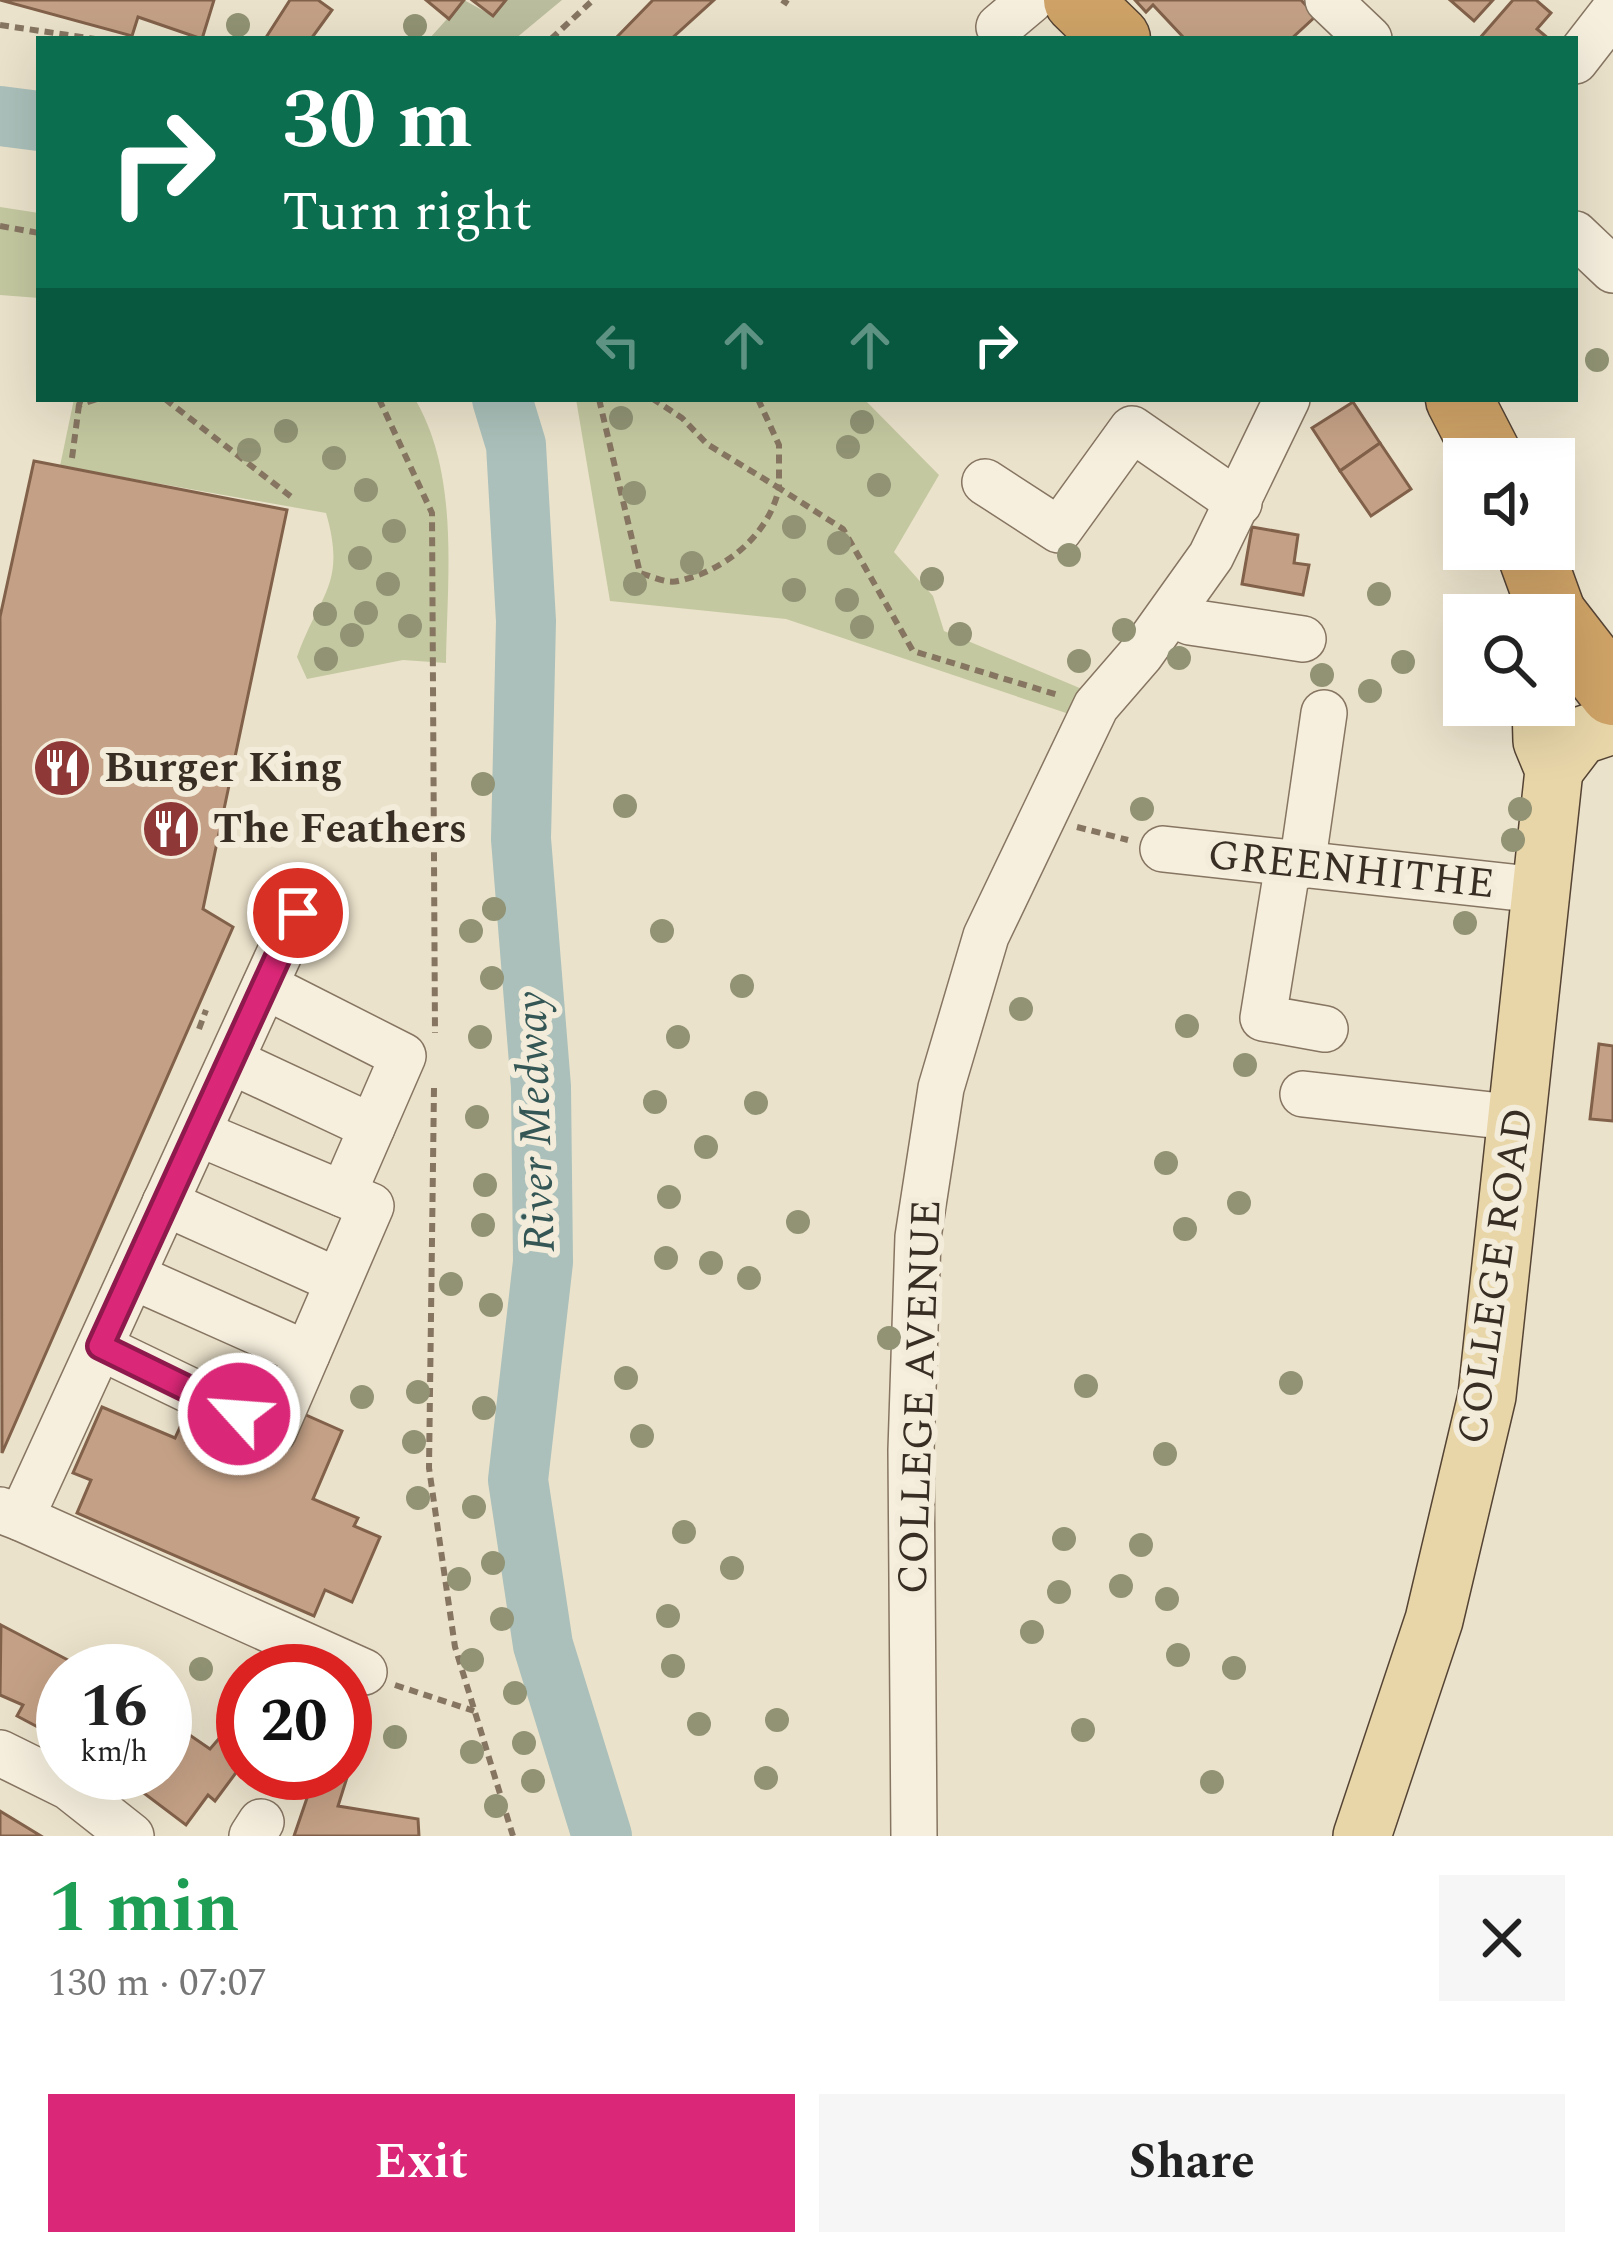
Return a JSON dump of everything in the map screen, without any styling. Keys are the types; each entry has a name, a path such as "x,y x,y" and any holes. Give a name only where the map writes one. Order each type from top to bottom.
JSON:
{"highway":[{"path":"1077,0 1114,36"},
{"path":"1461,402 1479,438"},
{"path":"1575,641 1613,692"}],"main road":[{"path":"1554,770 1580,736 1613,725"},
{"name":"COLLEGE ROAD","path":"1362,1836 1434,1621 1487,1396 1554,770 1542,741 1542,726"}],"street":[{"path":"1328,0 1366,36"},
{"path":"1578,57 1613,12"},
{"path":"1578,237 1613,270"},
{"name":"COLLEGE AVENUE","path":"914,1836 910,1450 918,1237 941,1088 986,935 1096,706 1172,614 1239,503 1286,402"},
{"path":"985,482 1059,530 1132,429 1239,503"},
{"path":"1172,614 1190,622 1303,639"},
{"path":"1324,713 1263,1018 1325,1029"},
{"name":"GREENHITHE","path":"1163,849 1539,890"},
{"path":"298,913 100,1346 10,1514 384,1680"},
{"path":"265,986 403,1056 343,1194"},
{"path":"231,1060 372,1127"},
{"path":"1303,1094 1519,1118"},
{"path":"100,1346 274,1431 370,1206 198,1133"},
{"path":"165,1203 338,1281"},
{"path":"132,1276 307,1354"},
{"path":"0,1753 70,1787 131,1836"}],"path":[{"path":"554,36 593,0"},
{"path":"0,26 72,36"},
{"path":"0,226 36,232"},
{"path":"72,458 80,402"},
{"path":"169,402 294,499"},
{"path":"380,402 432,513 435,1040"},
{"path":"600,402 640,573 673,583 717,566 751,542 774,513 779,445 759,402"},
{"path":"658,402 682,418 707,444 843,529 914,651 1096,706"},
{"path":"1058,792 1064,823 1163,849"},
{"path":"434,1085 429,1468 455,1647 513,1836"},
{"path":"384,1680 475,1711"}],"green space":[{"path":"464,0 493,16 506,0 562,0 519,36 432,36"},
{"path":"0,207 36,213 36,298 0,295"},
{"path":"73,402 416,402 439,461 445,494 446,663 403,660 307,679 297,657 332,574 332,537 326,513 60,466"},
{"path":"577,402 867,402 939,475 894,552 933,596 944,631 1082,689 1072,715 786,619 610,601"}],"building":[{"path":"0,0 214,0 203,36 138,17 132,36"},
{"path":"290,0 318,0 332,10 313,36 267,36"},
{"path":"426,0 464,0 449,19"},
{"path":"472,0 506,0 493,16"},
{"path":"653,0 714,0 674,36 618,36"},
{"path":"1135,0 1301,0 1316,16 1294,36 1182,36 1153,5 1146,12"},
{"path":"1450,0 1493,0 1474,21"},
{"path":"1513,0 1536,0 1551,13 1537,29 1545,36 1482,36"},
{"path":"1353,402 1380,443 1340,471 1312,428"},
{"path":"1380,443 1411,489 1371,516 1340,471"},
{"path":"34,461 287,510 203,909 233,927 2,1453 0,617"},
{"path":"1252,527 1298,535 1294,563 1309,565 1303,595 1242,584"},
{"path":"1599,1044 1613,1046 1613,1121 1590,1119"},
{"path":"102,1407 175,1438 186,1414 271,1451 290,1408 342,1431 313,1499 358,1518 354,1526 380,1537 352,1602 325,1590 314,1616 77,1513 91,1480 73,1473"},
{"path":"1,1625 37,1644 36,1726 17,1716 23,1705 0,1695"},
{"path":"192,1737 210,1749 216,1742 216,1800 208,1795 186,1825 153,1800 192,1800"},
{"path":"306,1800 340,1800 338,1806 418,1819 419,1836 294,1836"},
{"path":"0,1811 41,1836 0,1836"}],"waterway":[{"name":"River Medway","path":"0,116 36,121"},
{"name":"River Medway","path":"503,402 516,445 526,621 521,839 541,1087 543,1262 518,1480 543,1645 602,1836"}],"place":[{"name":"Burger King","path":"62,768"},
{"name":"The Feathers","path":"171,829"}],"route":[{"path":"239,1414 100,1346 298,913"}]}
